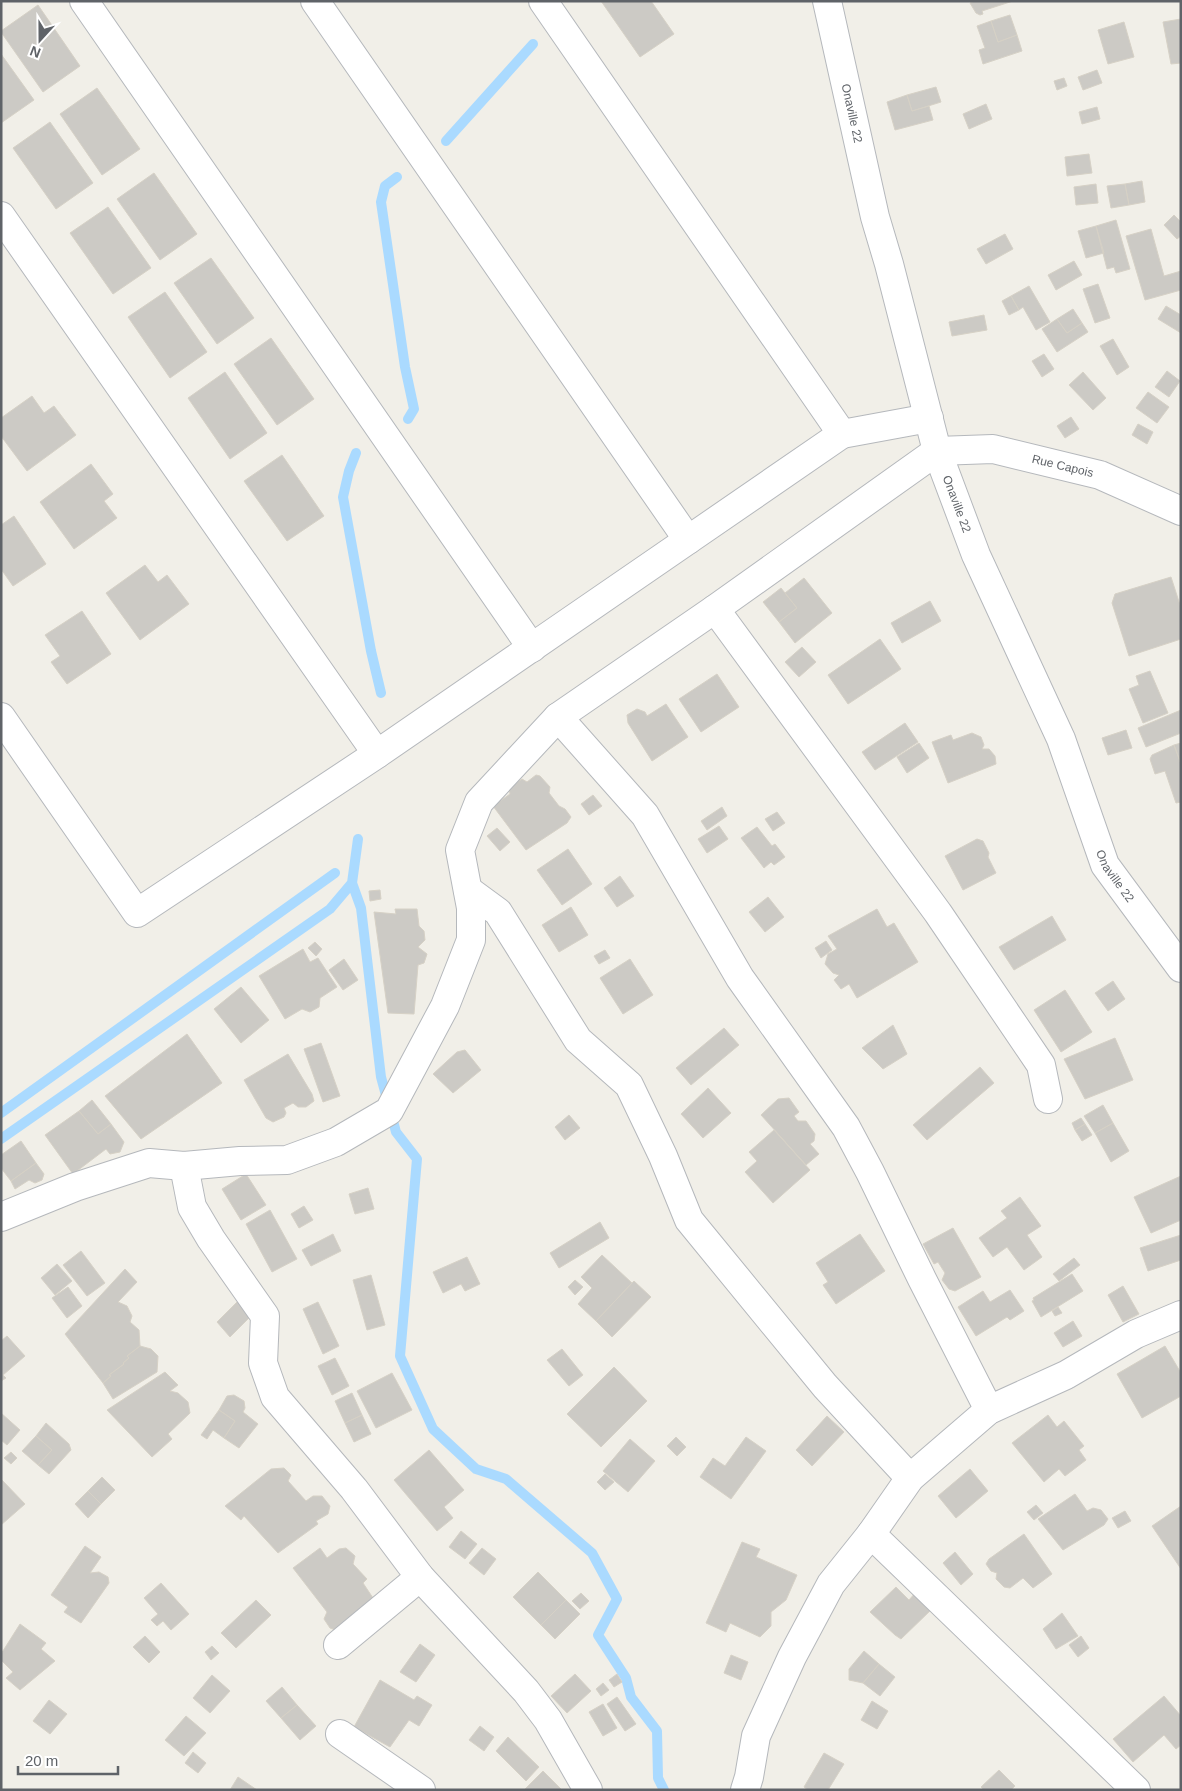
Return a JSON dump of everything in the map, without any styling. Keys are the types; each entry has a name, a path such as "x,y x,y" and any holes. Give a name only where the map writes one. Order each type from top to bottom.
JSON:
{"street":[{"path":"84,1 532,648"},
{"path":"315,1 688,540"},
{"path":"543,1 842,434"},
{"name":"Onaville 22","path":"827,1 875,217 937,451 976,556 1061,739 1105,865 1181,968"},
{"path":"1,216 377,754"},
{"path":"1,717 137,913 377,754 842,434 929,418"},
{"name":"Rue Capois","path":"937,451 993,449 1100,475 1181,511"},
{"path":"1,1217 75,1187 149,1163 184,1166 240,1161 287,1160 336,1142 390,1111 445,1006 471,940 471,908 460,850 480,802 558,717 715,609 937,451"},
{"path":"715,609 938,913 1041,1065 1048,1099"},
{"path":"558,717 645,815 740,978 846,1127 989,1410"},
{"path":"468,890 498,912 578,1040 629,1085 689,1220 825,1386 910,1478"},
{"path":"184,1166 192,1207 210,1239 265,1316 264,1363 276,1397 354,1489 420,1577 526,1691 548,1720 588,1790"},
{"path":"745,1790 756,1736 792,1657 831,1584 871,1534 910,1478 989,1410 1066,1375 1136,1334 1181,1315"},
{"path":"871,1534 1136,1790"},
{"path":"338,1645 420,1577"},
{"path":"340,1734 421,1790"}],"building":[{"path":"601,1 651,1 674,34 640,57"},
{"path":"975,1 1013,1 982,11 983,14 980,15 976,13 970,3"},
{"path":"38,5 80,66 43,92 1,32"},
{"path":"1010,15 1017,35 998,42 991,21"},
{"path":"1181,19 1181,63 1171,64 1163,22"},
{"path":"991,21 998,42 1017,35 1022,51 983,64 979,50 985,48 977,26"},
{"path":"1124,22 1134,57 1108,64 1098,30"},
{"path":"1,54 34,100 1,123"},
{"path":"1097,70 1102,83 1083,90 1078,77"},
{"path":"1064,78 1067,86 1057,90 1054,81"},
{"path":"936,87 941,102 912,111 907,95"},
{"path":"97,88 140,149 102,175 60,114"},
{"path":"907,95 912,111 929,106 933,120 895,130 887,102"},
{"path":"986,104 992,119 969,129 963,114"},
{"path":"1097,107 1100,119 1082,124 1079,112"},
{"path":"50,122 93,183 56,209 13,148"},
{"path":"1089,154 1092,173 1067,176 1065,157"},
{"path":"154,173 197,234 160,260 117,199"},
{"path":"1142,181 1145,202 1129,205 1125,184"},
{"path":"1096,184 1098,203 1076,205 1074,187"},
{"path":"1125,184 1129,205 1111,208 1107,186"},
{"path":"108,207 151,268 113,294 70,233"},
{"path":"1174,215 1181,222 1181,236 1177,239 1164,225"},
{"path":"1116,220 1130,269 1116,273 1114,267 1107,269 1096,226"},
{"path":"1096,226 1104,253 1086,258 1078,231"},
{"path":"1151,229 1164,276 1181,271 1181,290 1145,300 1126,236"},
{"path":"1005,234 1013,249 986,264 977,249"},
{"path":"211,258 254,318 217,344 174,283"},
{"path":"1074,261 1082,275 1056,290 1048,275"},
{"path":"1098,284 1110,318 1095,323 1083,289"},
{"path":"1029,286 1050,322 1036,330 1023,307 1019,310 1011,296"},
{"path":"165,292 207,352 170,378 128,317"},
{"path":"1011,296 1019,310 1009,315 1002,301"},
{"path":"1166,306 1181,315 1181,333 1158,319"},
{"path":"1073,309 1082,323 1067,333 1057,319"},
{"path":"984,315 987,330 952,336 949,322"},
{"path":"1057,319 1067,333 1082,323 1088,332 1057,352 1042,329"},
{"path":"271,338 314,399 277,425 234,364"},
{"path":"1113,339 1129,367 1117,375 1100,346"},
{"path":"1044,354 1054,369 1042,377 1032,361"},
{"path":"1167,371 1180,381 1169,397 1155,387"},
{"path":"225,372 267,433 230,459 188,398"},
{"path":"1083,372 1106,398 1093,410 1069,385"},
{"path":"1148,392 1169,407 1157,423 1136,408"},
{"path":"32,396 44,413 54,406 76,435 27,471 1,436 1,418"},
{"path":"1071,417 1079,429 1065,438 1057,426"},
{"path":"1138,424 1153,432 1147,444 1132,435"},
{"path":"282,455 324,516 287,541 244,481"},
{"path":"91,464 113,494 104,501 117,518 74,549 40,502"},
{"path":"14,516 46,564 13,586 1,569 1,525"},
{"path":"145,565 158,582 167,575 189,604 140,640 106,593"},
{"path":"1171,577 1181,608 1181,639 1129,656 1112,603 1115,594"},
{"path":"804,578 832,613 795,643 779,622 797,608 785,593"},
{"path":"781,588 797,608 779,622 763,602"},
{"path":"930,601 941,621 902,643 891,623"},
{"path":"82,611 111,654 67,684 51,662 60,656 45,635"},
{"path":"880,639 901,669 848,704 828,675"},
{"path":"802,647 816,662 799,677 785,662"},
{"path":"1150,671 1168,713 1143,723 1129,689 1139,685 1136,676"},
{"path":"717,674 739,707 701,732 679,699"},
{"path":"666,704 688,737 652,761 628,723 627,715 637,709 645,712 647,716"},
{"path":"1181,710 1181,733 1146,747 1138,728"},
{"path":"905,723 918,742 875,770 862,752"},
{"path":"1126,730 1132,748 1108,755 1102,738"},
{"path":"972,733 981,737 984,745 982,749 989,749 995,756 996,764 948,783 932,742 951,735 953,740"},
{"path":"919,743 929,758 907,773 897,757"},
{"path":"1181,743 1181,764 1174,745"},
{"path":"1174,745 1181,764 1181,802 1176,803 1165,771 1155,774 1150,759 1152,755"},
{"path":"536,775 540,776 550,787 549,793 571,817 567,823 526,850 493,806 510,794 509,788 522,779 527,782"},
{"path":"593,795 602,806 589,815 581,804"},
{"path":"722,807 727,816 707,830 701,821"},
{"path":"777,812 785,823 773,831 765,819"},
{"path":"719,826 728,839 707,853 698,839"},
{"path":"757,827 772,846 775,844 785,857 774,865 771,862 764,868 741,838"},
{"path":"497,828 510,842 500,851 487,836"},
{"path":"977,839 983,841 996,873 963,890 945,856"},
{"path":"568,849 592,884 562,905 537,870"},
{"path":"620,876 634,896 617,907 604,888"},
{"path":"380,890 381,899 370,901 369,891"},
{"path":"768,897 784,917 765,932 749,912"},
{"path":"571,907 588,935 559,952 542,925"},
{"path":"395,909 417,909 419,926 424,931 425,940 418,947 427,954 424,963 418,965 414,1014 388,1013 374,912 396,914"},
{"path":"877,909 887,927 894,923 918,962 857,998 849,984 841,989 834,980 839,975 833,973 825,964 828,954 837,949 828,936"},
{"path":"1052,916 1066,940 1014,970 999,947"},
{"path":"826,941 832,950 821,958 815,948"},
{"path":"315,942 322,949 316,956 308,948"},
{"path":"303,949 310,962 318,958 337,987 320,998 319,1007 310,1012 302,1009 285,1019 259,976"},
{"path":"605,950 610,958 599,964 594,956"},
{"path":"344,959 358,980 343,990 329,970"},
{"path":"630,959 653,995 623,1014 600,978"},
{"path":"1113,981 1125,999 1108,1011 1095,993"},
{"path":"241,987 269,1020 241,1043 214,1009"},
{"path":"1065,990 1092,1032 1061,1052 1034,1010"},
{"path":"893,1025 907,1054 883,1069 862,1048"},
{"path":"724,1028 739,1045 691,1085 676,1068"},
{"path":"187,1034 222,1083 141,1139 105,1096"},
{"path":"1115,1038 1133,1080 1085,1099 1064,1059"},
{"path":"321,1043 340,1096 323,1102 304,1049"},
{"path":"465,1050 481,1070 453,1093 433,1074 457,1052"},
{"path":"288,1054 312,1094 314,1101 306,1107 298,1107 293,1103 284,1108 286,1113 284,1117 273,1122 266,1118 244,1080"},
{"path":"980,1067 994,1083 927,1140 913,1125"},
{"path":"708,1088 731,1113 703,1138 681,1114"},
{"path":"789,1098 799,1112 794,1116 798,1121 806,1121 815,1134 814,1141 810,1144 819,1154 806,1165 761,1115 778,1099"},
{"path":"92,1100 111,1124 98,1134 79,1111"},
{"path":"1103,1105 1113,1123 1095,1133 1084,1116"},
{"path":"79,1111 98,1134 111,1124 124,1142 120,1152 110,1154 106,1149 73,1174 45,1135"},
{"path":"569,1115 580,1128 565,1140 555,1127"},
{"path":"1081,1118 1085,1124 1075,1130 1072,1123"},
{"path":"1113,1123 1129,1151 1111,1162 1095,1133"},
{"path":"1085,1124 1092,1135 1082,1141 1075,1130"},
{"path":"774,1130 810,1170 773,1203 745,1172 757,1161 749,1152"},
{"path":"21,1141 36,1163 11,1181 1,1168 1,1155"},
{"path":"36,1163 44,1174 42,1180 35,1183 29,1180 15,1189 11,1181"},
{"path":"246,1174 266,1205 241,1220 222,1189"},
{"path":"1181,1176 1181,1220 1151,1233 1134,1197"},
{"path":"368,1188 374,1209 355,1214 349,1194"},
{"path":"1020,1197 1041,1226 1027,1235 1042,1257 1024,1270 1007,1247 993,1257 979,1238 1007,1218 1001,1211"},
{"path":"304,1206 313,1220 299,1228 291,1214"},
{"path":"270,1210 297,1259 272,1272 246,1224"},
{"path":"600,1222 609,1238 559,1268 550,1253"},
{"path":"953,1228 981,1277 955,1291 949,1289 942,1280 945,1273 938,1262 934,1264 923,1244"},
{"path":"333,1234 341,1251 311,1266 302,1250"},
{"path":"860,1234 885,1271 836,1304 823,1285 828,1282 816,1263"},
{"path":"1181,1235 1181,1260 1148,1271 1140,1248"},
{"path":"81,1251 105,1283 87,1296 63,1265"},
{"path":"602,1255 632,1283 596,1321 578,1304 592,1288 581,1277"},
{"path":"467,1257 480,1284 465,1291 461,1284 443,1293 433,1272"},
{"path":"1074,1258 1080,1265 1059,1281 1053,1274"},
{"path":"57,1264 72,1281 55,1295 41,1278"},
{"path":"125,1269 137,1282 118,1302 127,1306 132,1316 130,1322 139,1330 140,1346 127,1356 129,1358 124,1364 109,1375 111,1376 103,1383 65,1334"},
{"path":"1072,1274 1083,1291 1041,1317 1032,1301 1034,1300 1033,1298"},
{"path":"371,1275 385,1325 367,1330 353,1280"},
{"path":"575,1280 583,1287 575,1295 568,1287"},
{"path":"634,1281 651,1297 612,1337 596,1321"},
{"path":"1123,1286 1139,1314 1123,1322 1108,1295"},
{"path":"68,1287 82,1306 67,1318 52,1298"},
{"path":"1010,1290 1024,1311 1010,1320 1007,1317 976,1336 958,1307 983,1291 990,1302"},
{"path":"242,1297 254,1313 230,1337 217,1322"},
{"path":"318,1302 339,1346 323,1354 303,1309"},
{"path":"1058,1307 1062,1313 1055,1316 1052,1311"},
{"path":"1073,1321 1082,1336 1063,1347 1054,1333"},
{"path":"7,1336 25,1356 3,1375 6,1378 1,1381 1,1341"},
{"path":"140,1346 151,1349 158,1356 157,1372 113,1399 103,1383 111,1376 109,1375 124,1364 129,1358 127,1356"},
{"path":"1165,1346 1181,1373 1181,1396 1142,1418 1117,1374"},
{"path":"562,1349 583,1375 569,1386 547,1360"},
{"path":"335,1358 349,1386 332,1395 318,1366"},
{"path":"614,1367 647,1401 601,1447 567,1414"},
{"path":"165,1372 178,1385 170,1391 178,1393 188,1402 190,1413 168,1434 172,1439 152,1457 107,1410"},
{"path":"392,1373 412,1410 376,1428 357,1391"},
{"path":"352,1393 362,1415 345,1423 335,1401"},
{"path":"234,1395 244,1401 245,1408 243,1412 258,1424 239,1448 224,1438 235,1421 219,1410 227,1396"},
{"path":"219,1410 235,1421 224,1438 213,1430 207,1439 201,1435"},
{"path":"1,1413 20,1430 7,1445 1,1440"},
{"path":"362,1415 371,1434 354,1442 345,1423"},
{"path":"1048,1415 1057,1427 1064,1421 1084,1446 1079,1450 1086,1460 1065,1476 1059,1469 1044,1482 1012,1443"},
{"path":"827,1416 844,1432 812,1466 796,1450"},
{"path":"46,1423 69,1444 71,1450 49,1474 38,1465 52,1450 36,1436"},
{"path":"36,1436 52,1450 38,1465 22,1451"},
{"path":"676,1437 686,1447 677,1456 667,1446"},
{"path":"746,1437 766,1451 731,1499 700,1477 713,1458 725,1466"},
{"path":"630,1439 655,1461 628,1492 603,1471"},
{"path":"429,1450 464,1490 444,1507 453,1518 437,1531 394,1480"},
{"path":"11,1452 17,1458 11,1464 4,1458"},
{"path":"284,1468 291,1475 288,1481 306,1501 313,1496 322,1496 330,1506 328,1514 316,1521 318,1524 278,1553 244,1516 241,1520 225,1506 271,1469"},
{"path":"970,1469 988,1491 956,1518 938,1496"},
{"path":"605,1474 614,1482 605,1490 597,1482"},
{"path":"102,1477 115,1490 101,1504 88,1491"},
{"path":"1,1479 25,1504 1,1525"},
{"path":"88,1491 101,1504 88,1518 75,1504"},
{"path":"1075,1494 1087,1511 1093,1508 1101,1510 1108,1519 1104,1525 1063,1550 1038,1519"},
{"path":"1036,1505 1043,1513 1034,1520 1027,1512"},
{"path":"1181,1506 1181,1569 1152,1526"},
{"path":"1125,1511 1131,1521 1118,1528 1112,1518"},
{"path":"461,1531 477,1544 465,1559 449,1547"},
{"path":"1024,1534 1052,1574 1033,1588 1023,1578 1010,1588 1004,1587 996,1579 997,1573 991,1571 986,1564 989,1559"},
{"path":"742,1542 760,1549 756,1557 797,1575 786,1600 771,1612 771,1626 760,1637 730,1623 726,1632 706,1623"},
{"path":"85,1546 101,1557 90,1573 99,1572 108,1577 109,1583 81,1623 64,1612 68,1607 51,1595"},
{"path":"320,1548 327,1558 339,1549 346,1548 355,1556 353,1564 367,1579 363,1583 373,1598 368,1611 338,1631 330,1628 324,1619 327,1612 293,1568"},
{"path":"482,1548 496,1559 484,1575 469,1563"},
{"path":"955,1552 973,1574 961,1585 943,1563"},
{"path":"538,1572 566,1600 541,1625 513,1597"},
{"path":"161,1583 189,1614 171,1630 163,1621 157,1626 151,1620 158,1614 144,1598"},
{"path":"896,1587 909,1600 916,1592 932,1609 901,1639 870,1612"},
{"path":"581,1593 589,1601 580,1609 572,1601"},
{"path":"256,1600 271,1615 236,1648 221,1633"},
{"path":"566,1600 580,1614 555,1639 541,1625"},
{"path":"1062,1613 1078,1636 1056,1649 1043,1629"},
{"path":"20,1624 46,1643 41,1649 55,1661 20,1690 6,1678 13,1672 1,1660 1,1654"},
{"path":"145,1636 160,1652 149,1663 133,1647"},
{"path":"1081,1636 1089,1648 1078,1657 1069,1645"},
{"path":"420,1644 435,1655 416,1682 400,1672"},
{"path":"212,1646 219,1653 211,1660 205,1652"},
{"path":"864,1651 879,1664 863,1683 849,1680 849,1669"},
{"path":"731,1655 748,1662 741,1680 724,1673"},
{"path":"879,1664 895,1677 880,1696 863,1683"},
{"path":"575,1674 591,1691 567,1713 551,1696"},
{"path":"617,1674 622,1682 614,1687 609,1680"},
{"path":"212,1675 230,1691 210,1713 193,1698"},
{"path":"380,1680 414,1700 417,1696 432,1705 419,1726 409,1720 390,1747 354,1727"},
{"path":"603,1683 609,1690 601,1696 596,1689"},
{"path":"282,1687 297,1705 281,1718 266,1701"},
{"path":"1164,1696 1181,1716 1181,1745 1176,1749 1164,1735 1133,1762 1113,1739"},
{"path":"617,1697 636,1724 625,1731 607,1704"},
{"path":"49,1700 67,1714 50,1734 33,1721"},
{"path":"872,1701 888,1711 877,1729 861,1720"},
{"path":"603,1704 617,1728 603,1736 589,1712"},
{"path":"297,1705 316,1726 300,1740 281,1718"},
{"path":"186,1716 206,1733 184,1756 165,1740"},
{"path":"480,1726 494,1737 484,1751 469,1740"},
{"path":"508,1737 539,1767 526,1781 496,1751"},
{"path":"193,1752 206,1763 198,1773 185,1763"},
{"path":"824,1753 844,1764 828,1790 808,1790 804,1787"},
{"path":"999,1770 1015,1786 1011,1790 984,1790 981,1787"},
{"path":"543,1771 562,1790 524,1790"},
{"path":"238,1777 257,1790 230,1790"}],"waterway":[{"path":"446,141 533,44"},
{"path":"397,177 385,186 381,202 405,367 414,409 408,419"},
{"path":"356,453 349,471 343,497 371,651 381,693"},
{"path":"358,839 352,883 361,908 381,1077 396,1132 417,1159 400,1356 433,1429 476,1469 506,1479 592,1553 617,1599 598,1635 626,1678 631,1697 657,1731 658,1778 664,1790"},
{"path":"1,1113 335,873"},
{"path":"1,1139 330,909 352,883"}]}
